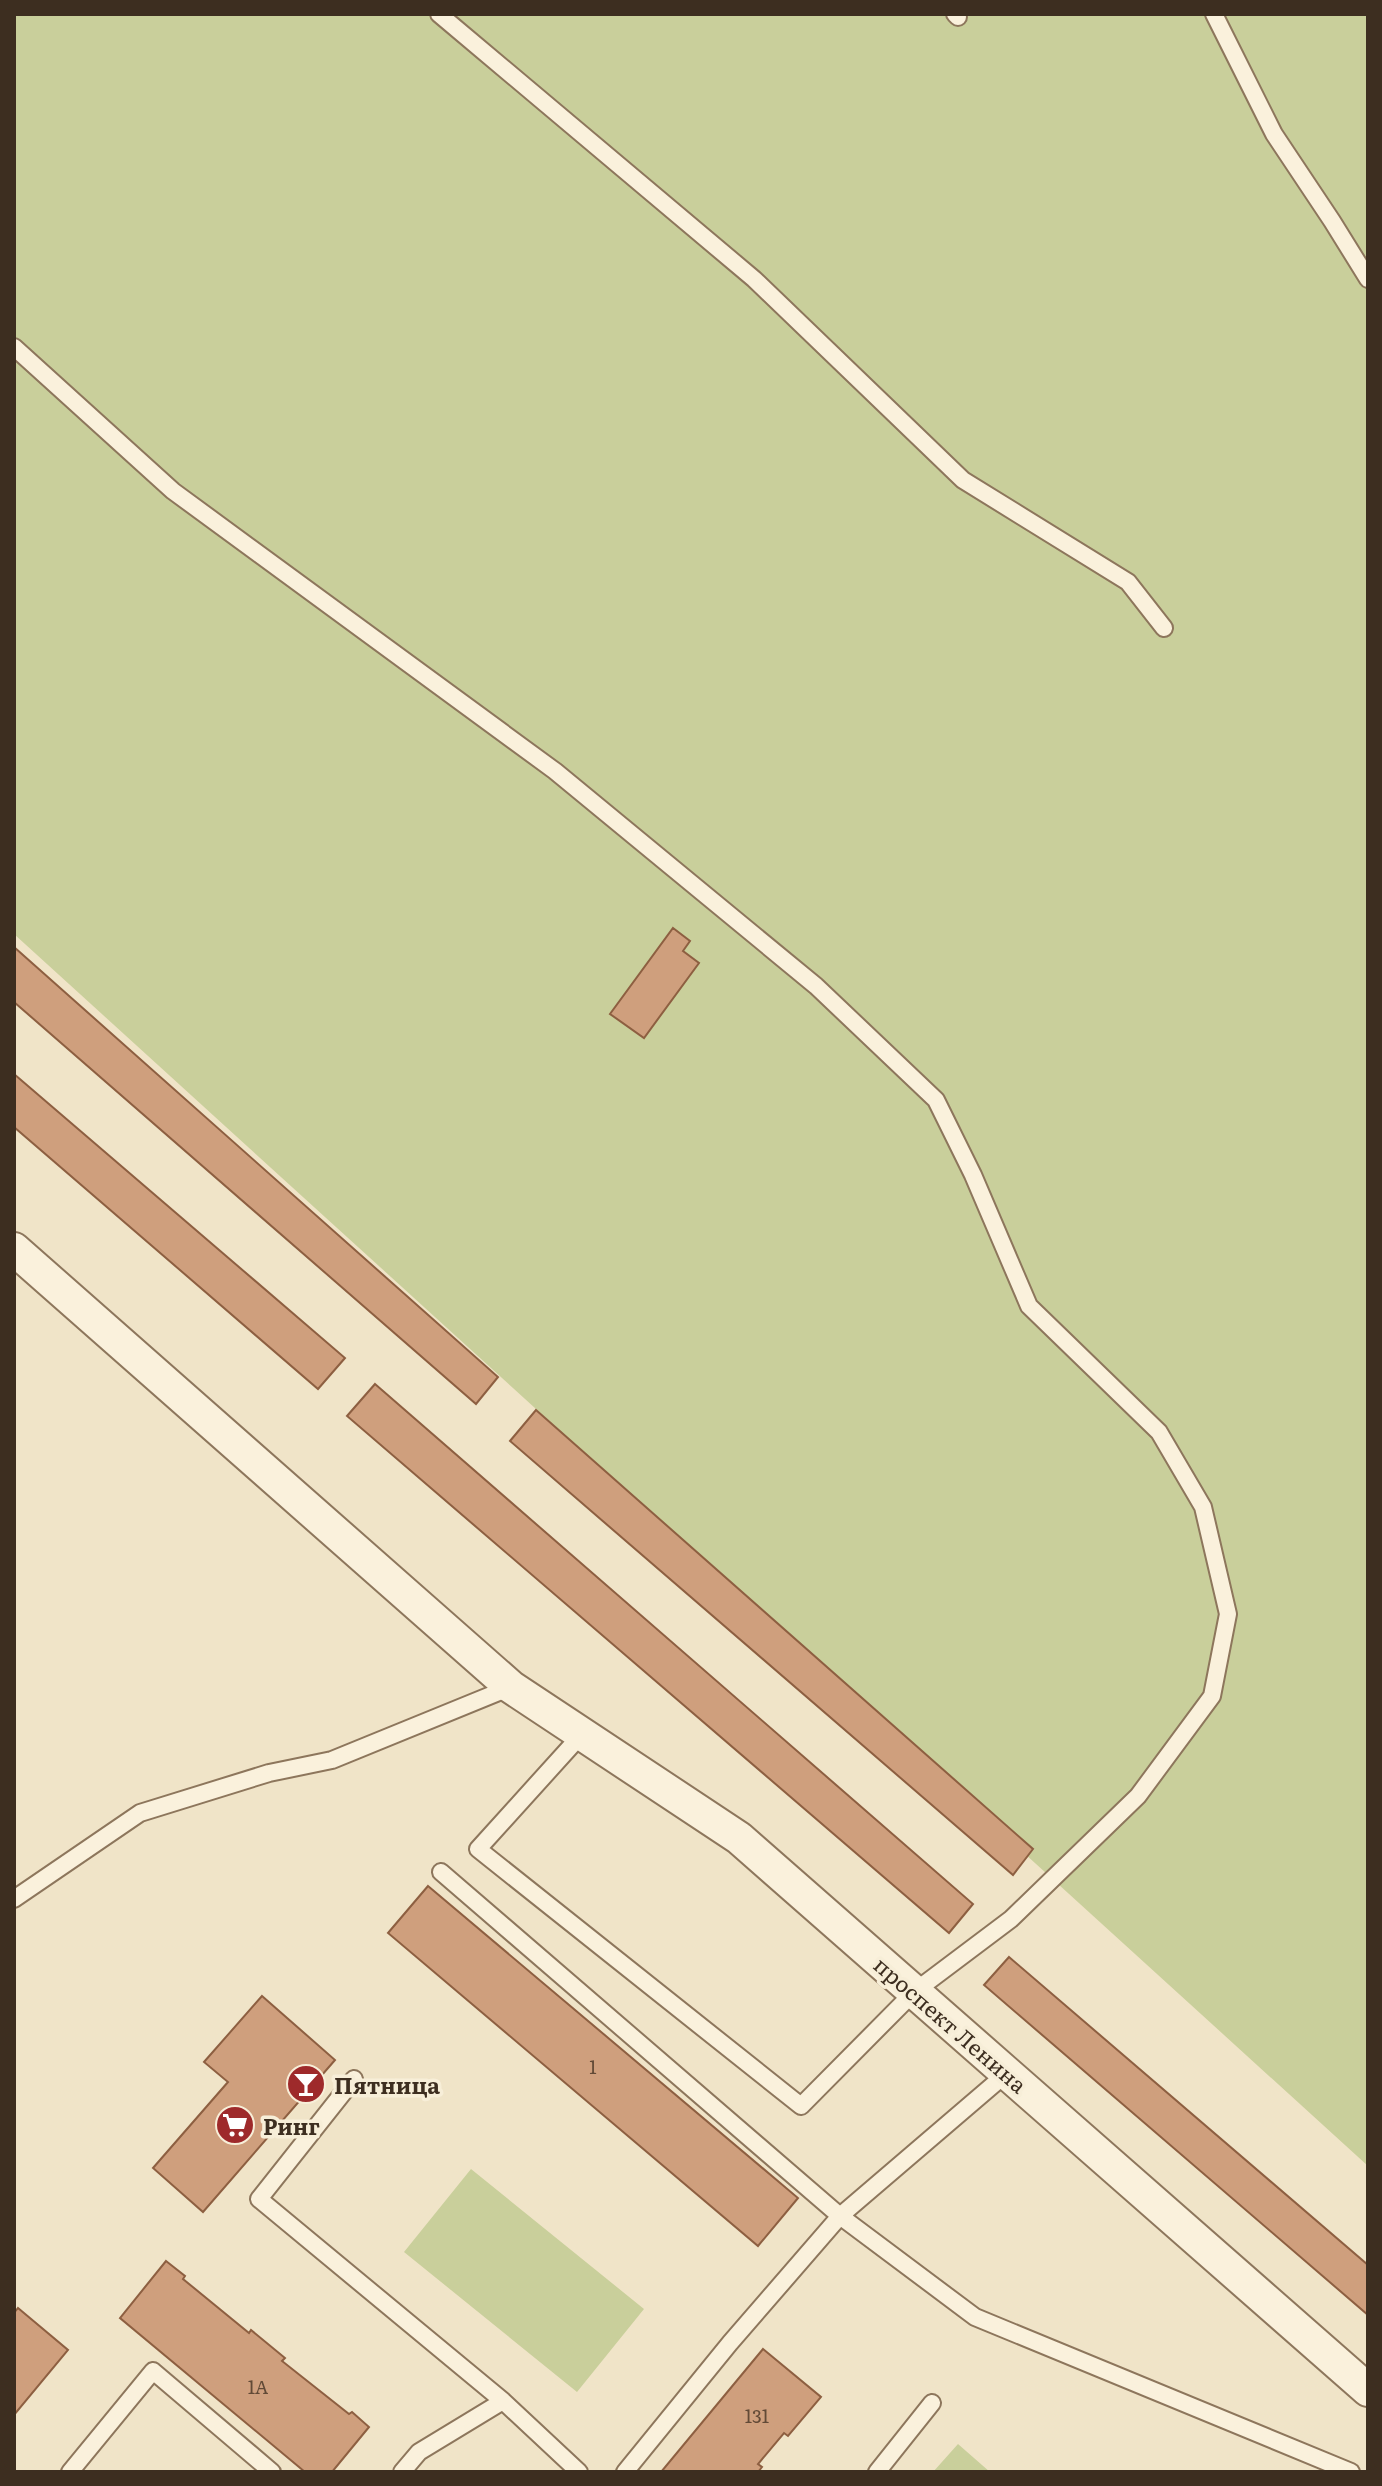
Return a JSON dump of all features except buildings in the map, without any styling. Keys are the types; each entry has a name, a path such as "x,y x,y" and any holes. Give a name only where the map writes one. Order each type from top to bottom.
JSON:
{"street":[{"name":"проспект Ленина","path":"14,1249 511,1687 739,1838 1368,2390"}],"lane":[{"path":"439,14 754,279 963,480 1128,582 1164,628"},
{"path":"1214,14 1274,134 1368,279"},
{"path":"14,347 173,491 567,781 816,986 936,1100 973,1175 1029,1306 1159,1432 1203,1507 1228,1614 1212,1696 1138,1796 1011,1919 914,1992 801,2106 478,1849 582,1734"},
{"path":"14,1899 140,1813 269,1773 332,1760 511,1687"},
{"path":"441,1872 840,2216 975,2317 1351,2472"},
{"path":"625,2472 730,2343 840,2216 1007,2073"},
{"path":"354,2079 259,2199 503,2401 579,2472"},
{"path":"70,2472 153,2371 272,2472"},
{"path":"402,2472 419,2452 503,2401"},
{"path":"877,2472 932,2403"}],"green space":[{"path":"14,14 1368,14 1368,2166 14,934"},
{"path":"471,2169 644,2309 577,2392 404,2252"},
{"path":"958,2444 990,2472 933,2472"}],"place":[{"name":"Пятница","path":"306,2084"},
{"name":"Ринг","path":"235,2125"}]}
